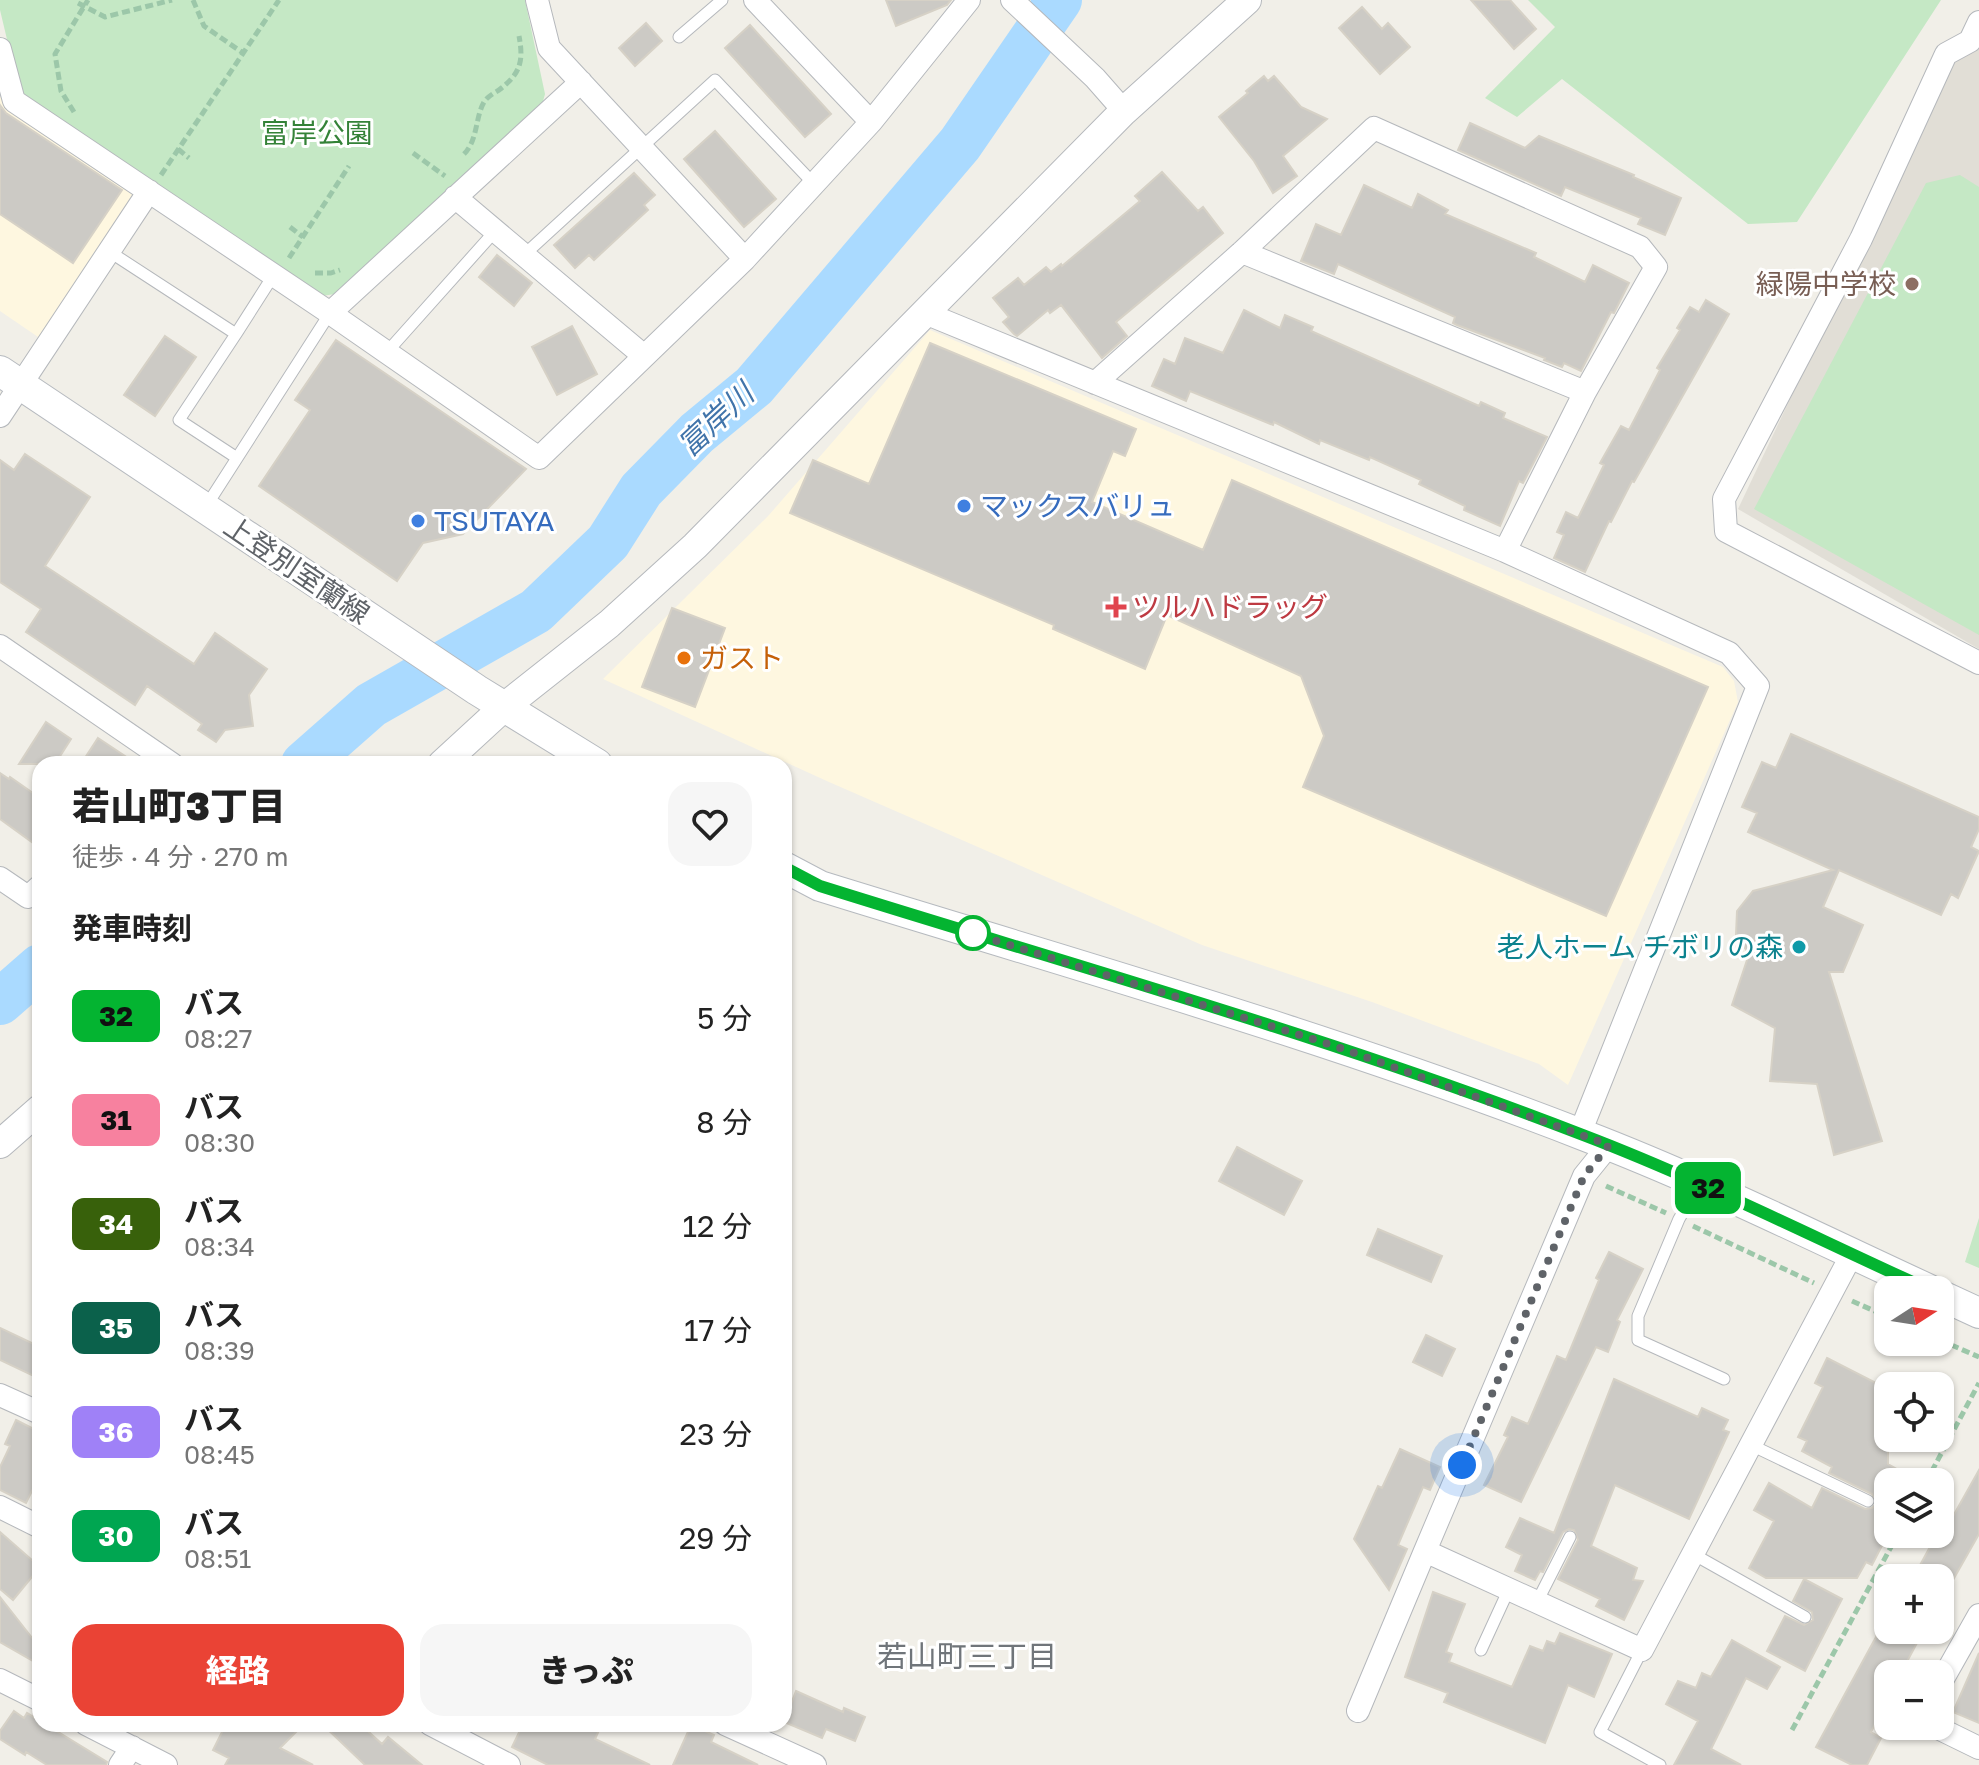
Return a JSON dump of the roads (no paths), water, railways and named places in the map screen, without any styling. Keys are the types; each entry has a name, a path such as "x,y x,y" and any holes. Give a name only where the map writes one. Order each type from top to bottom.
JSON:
{"main road":[{"name":"上登別室蘭線","path":"10,378 477,690 584,756"},
{"path":"792,871 820,886 1335,1046 1580,1133 1900,1276"},
{"path":"1954,1301 1979,1313"}],"street":[{"path":"537,0 549,48 745,259"},
{"path":"755,0 871,122"},
{"path":"0,49 3,74 14,101 156,182 273,276 539,458 745,259 871,122 969,0"},
{"path":"451,756 504,707 609,624 695,546 1124,111 1247,0"},
{"path":"1016,4 1095,78 1124,111"},
{"path":"1976,36 1946,54 1861,239 1724,499 1726,531 1979,663"},
{"path":"330,313 581,82"},
{"path":"1095,383 1242,252 1374,128 1640,247 1656,267 1585,392 1505,551"},
{"path":"0,416 10,378 110,252 156,182"},
{"path":"459,193 497,230 644,356"},
{"path":"1242,252 1585,392"},
{"path":"925,313 1505,551 1729,653 1758,686 1580,1133"},
{"path":"0,646 160,756"},
{"path":"0,878 28,897 32,893"},
{"path":"0,1144 32,1116"},
{"path":"1358,1711 1584,1176 1609,1145"},
{"path":"1425,1551 1642,1650 1852,1254"},
{"path":"0,1395 32,1409"},
{"path":"0,1507 32,1523"},
{"path":"1954,1660 1979,1615"},
{"path":"0,1680 32,1696"},
{"path":"96,1732 126,1756 166,1765"},
{"path":"445,1732 509,1765"},
{"path":"743,1732 815,1765"},
{"path":"1954,1736 1979,1748"}],"lane":[{"path":"679,37 722,0"},
{"path":"525,254 715,80 814,184"},
{"path":"387,352 497,230"},
{"path":"110,252 236,334"},
{"path":"237,458 179,420 273,276"},
{"path":"205,508 330,313"},
{"path":"1699,1184 1679,1219 1638,1316 1638,1340 1724,1379"},
{"path":"1751,1445 1868,1501"},
{"path":"1537,1602 1570,1537"},
{"path":"1693,1554 1805,1617"},
{"path":"1481,1650 1509,1589"},
{"path":"1642,1650 1600,1732 1660,1765"}],"waterway":[{"name":"富岸川","path":"313,756 371,705 536,611 608,542 641,490 697,433 754,386 960,144 1059,0"},
{"name":"富岸川","path":"0,1002 32,974"}],"place":[{"name":"緑陽中学校","path":"1912,284"},
{"name":"マックスバリュ","path":"964,506"},
{"name":"TSUTAYA","path":"418,521"},
{"name":"ツルハドラッグ","path":"1116,607"},
{"name":"ガスト","path":"684,658"},
{"name":"老人ホーム チボリの森","path":"1799,947"}],"district":[{"name":"若山町三丁目","path":"967,1657"}],"park label":[{"name":"富岸公園","path":"317,133"}]}
